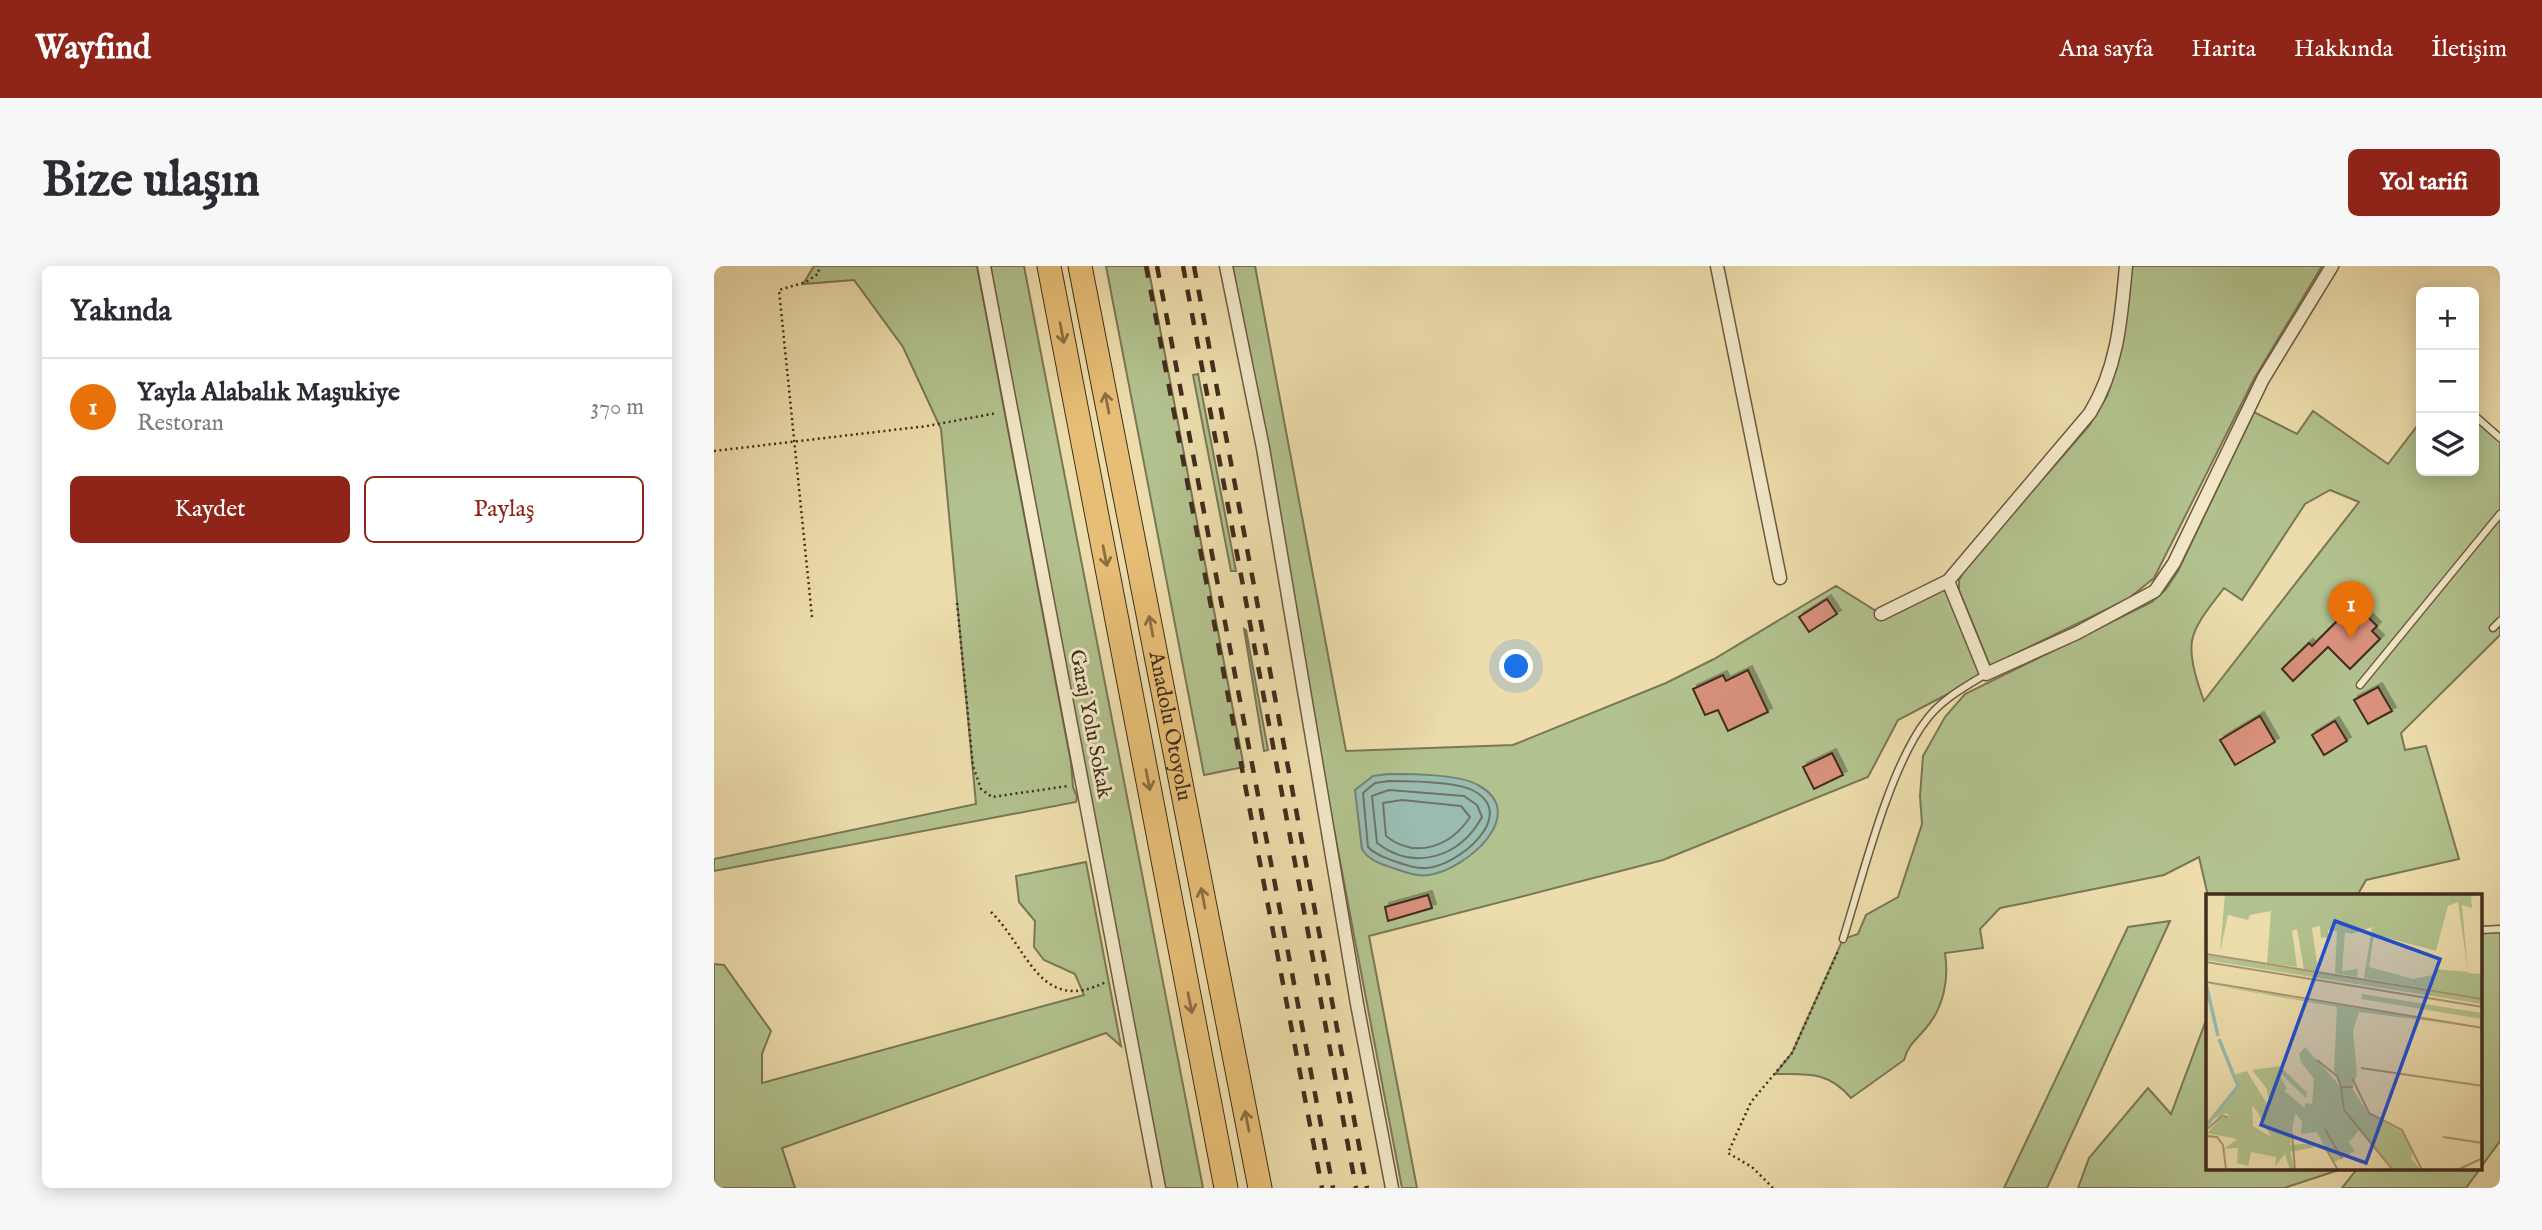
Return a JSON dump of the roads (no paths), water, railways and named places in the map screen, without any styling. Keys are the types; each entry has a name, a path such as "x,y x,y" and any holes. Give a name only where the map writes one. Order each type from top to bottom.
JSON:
{"highway":[{"name":"Anadolu Otoyolu","path":"1049,266 1226,1188"},
{"name":"Anadolu Otoyolu","path":"1080,266 1259,1188"}],"street":[{"name":"Garaj Yolu Sokak","path":"984,266 1158,1188"},
{"path":"1226,266 1262,448 1357,1004 1392,1188"},
{"path":"1717,266 1780,578"},
{"path":"1881,614 1948,582 2069,439 2104,390 2118,341 2126,266"},
{"path":"1948,582 1986,674 2077,633 2155,591 2174,563 2263,379 2332,266"}],"lane":[{"path":"2479,419 2500,438"},
{"path":"2360,685 2500,514"},
{"path":"2493,628 2500,621"},
{"path":"1843,939 1888,801 1912,741 1927,717 1950,696 1986,674"}],"water":[{"path":"1388,774 1470,781 1493,797 1498,811 1495,825 1487,839 1474,852 1444,871 1416,875 1375,861 1362,849 1355,790 1373,776"}],"railway":[{"path":"1146,266 1322,1188"},
{"path":"1157,266 1333,1188"},
{"path":"1183,266 1356,1188"},
{"path":"1194,266 1367,1188"}],"place":[{"name":"Yayla Alabalık Maşukiye","path":"2351,639"}]}
